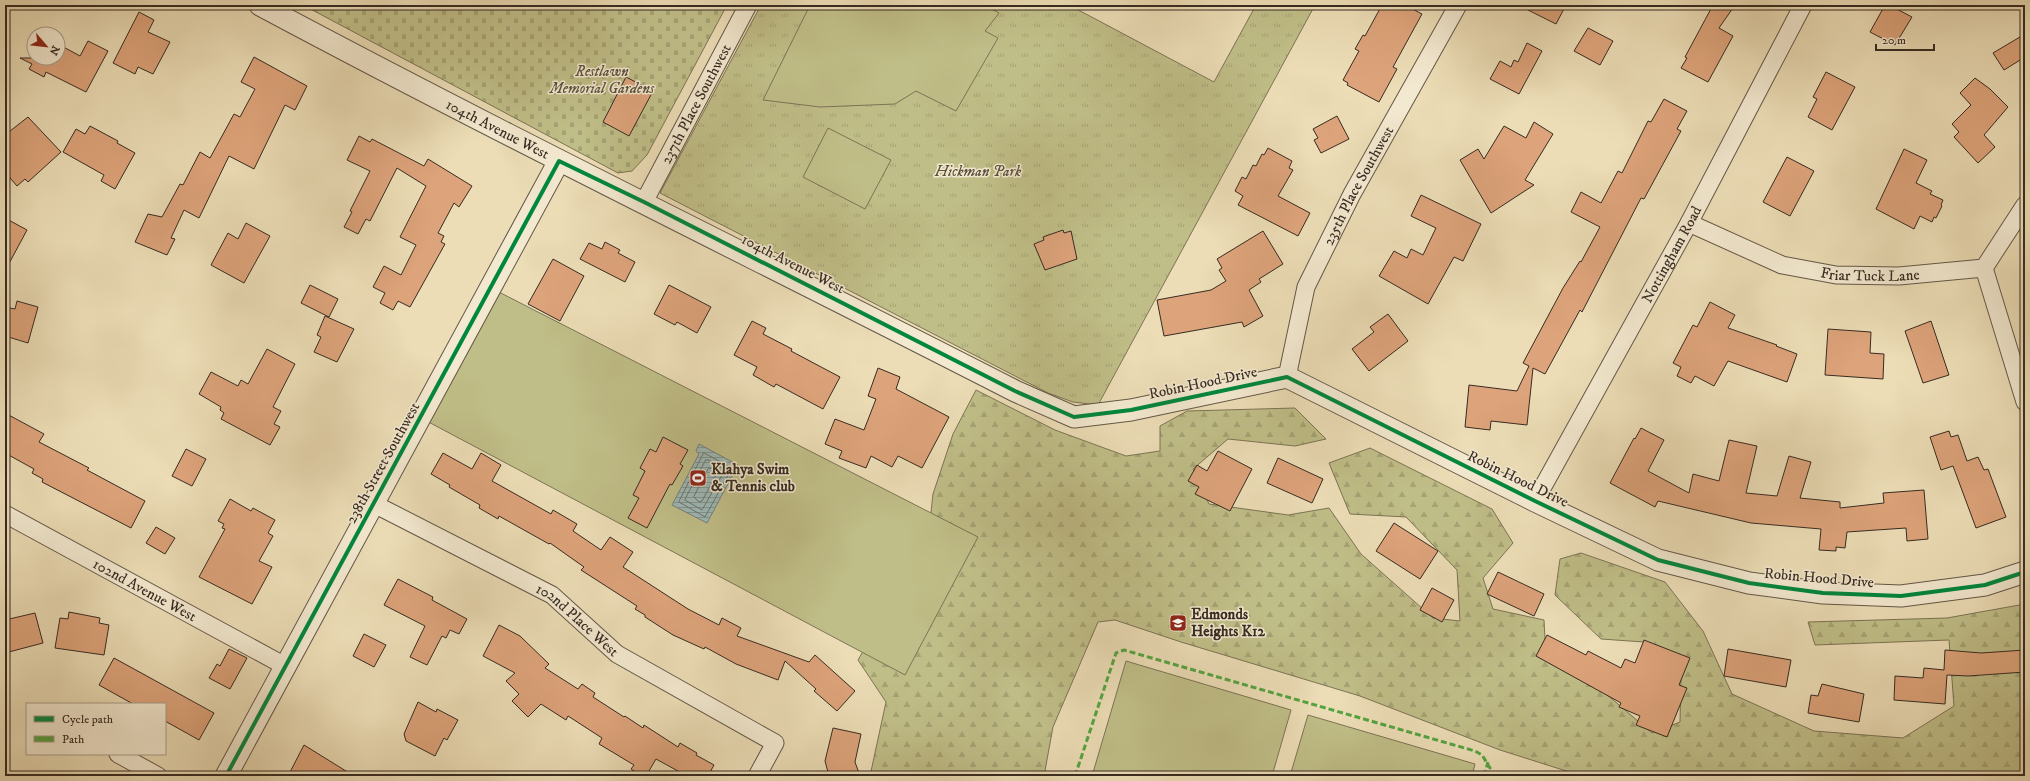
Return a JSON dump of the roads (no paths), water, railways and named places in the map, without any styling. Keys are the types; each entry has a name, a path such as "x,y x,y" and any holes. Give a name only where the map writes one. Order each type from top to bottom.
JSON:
{"street":[{"name":"104th Avenue West","path":"260,5 559,161 644,202 1015,390"},
{"name":"237th Place Southwest","path":"644,202 748,5"},
{"name":"235th Place Southwest","path":"1287,378 1306,287 1352,194 1458,5"},
{"name":"Nottingham Road","path":"1535,501 1689,224 1803,5"},
{"name":"238th Street Southwest","path":"226,776 559,161"},
{"path":"2025,205 1984,268 2025,402"},
{"name":"Friar Tuck Lane","path":"1689,224 1782,265 1836,275 1898,276 1984,268"},
{"name":"Robin Hood Drive","path":"1015,390 1074,417 1131,410 1287,378 1535,501 1658,560 1749,584 1824,593 1901,596 1985,585 2025,572"},
{"name":"102nd Place West","path":"374,504 552,595 617,654 775,743 757,776"},
{"name":"102nd Avenue West","path":"5,514 285,666"},
{"path":"120,755 158,776"}],"water":[{"path":"699,444 738,465 707,523 672,505 699,454 696,451"}],"place":[{"name":"Klahya Swim & Tennis club","path":"698,478"},
{"name":"Edmonds Heights K12","path":"1178,623"}],"park label":[{"name":"Restlawn Memorial Gardens","path":"602,80"},
{"name":"Hickman Park","path":"978,171"}]}
